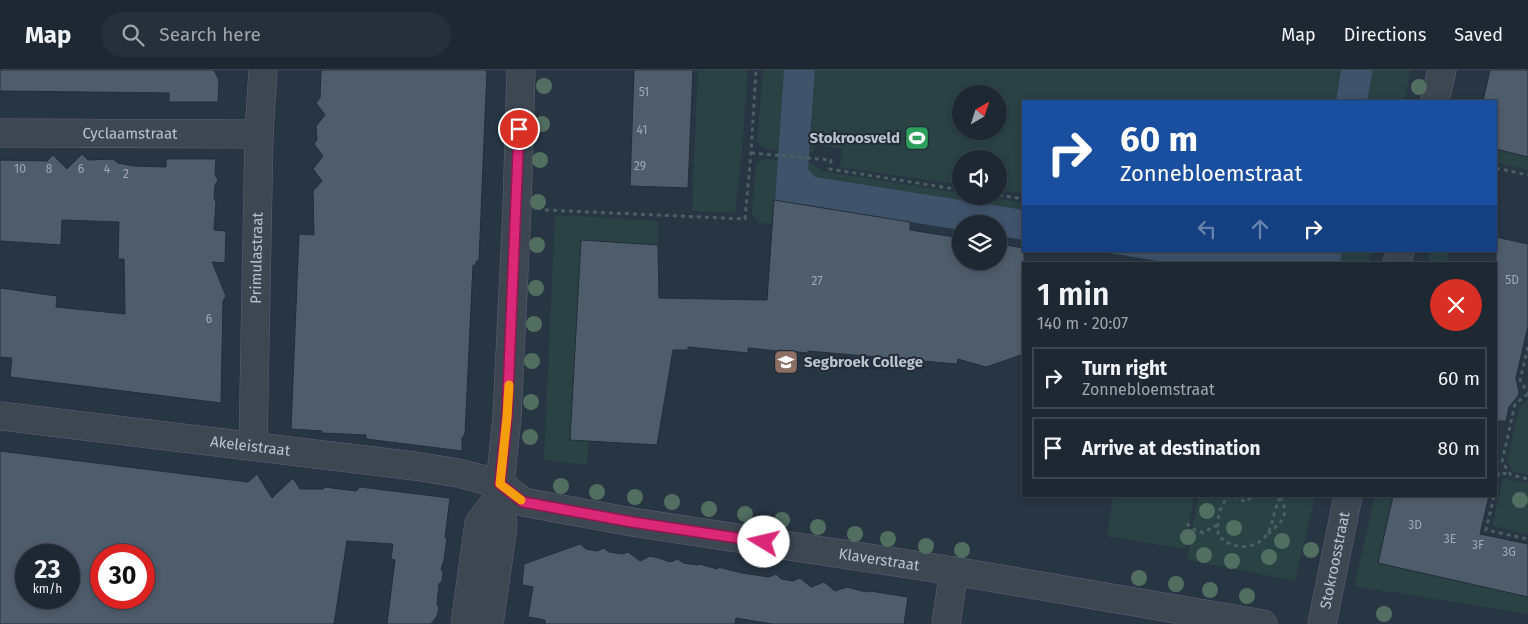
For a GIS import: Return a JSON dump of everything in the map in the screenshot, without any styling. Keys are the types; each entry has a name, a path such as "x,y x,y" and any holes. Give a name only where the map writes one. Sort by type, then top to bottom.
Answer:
{"street":[{"name":"Primulastraat","path":"254,446 259,134 263,70"},
{"path":"489,624 503,527 499,491 507,417 517,208 521,70"},
{"path":"1435,100 1442,70"},
{"name":"Cyclaamstraat","path":"0,133 259,134"},
{"name":"Akeleistraat","path":"0,416 415,466 458,473 499,491"},
{"path":"465,624 479,523 499,491"},
{"name":"Klaverstraat","path":"499,491 523,502 632,522 954,571 1159,615 1263,624"},
{"name":"Stokroosstraat","path":"1322,624 1348,497"},
{"path":"946,624 954,571"}],"path":[{"path":"517,208 744,219 751,153 756,70"},
{"path":"751,153 831,160 830,169 952,189"},
{"path":"1497,168 1528,175"},
{"path":"1007,197 1022,199"},
{"path":"1511,475 1502,462 1515,404 1528,394 1520,380 1528,347"},
{"path":"1497,480 1499,472 1528,479"},
{"path":"1227,497 1217,524 1218,535 1222,540 1235,546 1244,547 1259,542 1283,519 1285,508 1280,497"},
{"path":"1236,497 1246,502 1251,497"},
{"path":"1266,536 1274,519 1279,497"},
{"path":"1494,497 1486,530 1528,540"},
{"path":"1187,523 1190,527 1204,532 1214,526 1218,527"}],"green space":[{"path":"698,70 748,70 735,213 692,211"},
{"path":"763,70 784,70 779,149 767,149 757,143"},
{"name":"Stokroosveld","path":"815,70 1341,70 1336,100 1022,100 1022,193 1007,191 1007,150 952,150 952,184 840,167 842,149 820,145 814,146 813,153 810,152"},
{"path":"1373,70 1411,70 1404,100 1367,100"},
{"path":"1497,149 1528,157 1528,170 1497,163"},
{"path":"766,159 778,160 772,224 759,223 752,214 756,163"},
{"path":"808,163 812,163 821,171 952,192 952,199 815,178 808,170"},
{"path":"1007,200 1022,203 1022,210 991,205 1007,205"},
{"path":"555,215 658,221 658,246 583,242 574,440 589,441 587,465 544,460"},
{"path":"1342,252 1371,253 1369,262 1340,262"},
{"path":"1431,252 1449,252 1446,262 1428,262"},
{"path":"1528,399 1528,475 1513,471 1507,461 1519,407"},
{"path":"1503,478 1528,484 1528,534 1492,526"},
{"path":"1113,497 1194,497 1185,549 1107,536"},
{"path":"1198,497 1315,497 1295,581 1187,560"},
{"path":"1375,497 1393,497 1378,563 1528,597 1528,614 1354,586"}],"water":[{"path":"784,70 815,70 808,169 815,177 952,199 952,205 992,205 1022,210 1022,240 1007,237 1007,215 952,215 952,229 775,201"},
{"path":"1341,70 1373,70 1367,100 1336,100"},
{"path":"1103,252 1342,252 1340,262 1164,262"}],"building":[{"path":"0,70 214,70 219,80 218,102 169,102 169,93 0,91"},
{"path":"321,70 487,70 479,261 476,261 476,265 473,265 465,434 462,438 462,451 366,439 366,435 322,433 322,431 291,429 299,234 314,235 313,191 322,181 313,169 323,156 314,144 317,140 316,126 325,115 316,103 320,98"},
{"path":"634,70 693,70 688,188 630,186"},
{"path":"1490,70 1528,70 1528,157 1497,149 1497,100 1483,100"},
{"path":"82,154 88,160 113,159 118,163 134,166 166,167 166,159 216,159 215,174 218,180 215,185 214,230 226,231 225,263 212,262 226,296 223,301 221,403 10,377 12,358 0,357 0,288 57,296 56,307 125,314 124,259 118,259 119,222 62,220 61,245 0,241 0,160 47,161 53,155 67,169"},
{"path":"774,200 910,222 910,230 952,237 952,270 1007,270 1007,245 1022,248 1022,252 1024,252 1024,262 1022,262 1022,355 986,367 958,359 957,364 808,351 808,353 748,348 748,353 688,347 688,350 673,350 657,445 570,440 581,240 658,245 659,298 767,300"},
{"path":"1497,237 1528,244 1528,326 1516,378 1519,392 1509,407 1506,421 1497,422 1497,262"},
{"path":"0,451 248,482 257,474 272,498 293,478 300,489 323,489 324,487 356,491 360,487 450,498 445,538 447,538 441,569 443,573 442,581 439,584 437,604 439,608 437,616 431,624 387,624 395,560 391,559 393,544 347,541 334,624 0,624"},
{"path":"1393,497 1489,497 1480,534 1528,544 1528,597 1378,563"},
{"path":"580,544 586,549 597,551 604,548 609,552 622,554 628,552 640,561 650,556 670,562 678,559 683,563 699,564 718,569 718,567 742,573 769,577 776,574 781,579 793,581 800,578 811,587 824,582 835,591 847,587 866,592 908,597 904,624 772,624 736,618 735,624 545,624 545,620 528,617 533,587 522,585 524,564"}],"slow traffic":[{"path":"509,385 500,484 521,500"}],"place":[{"name":"Stokroosveld","path":"917,138"},
{"name":"Segbroek College","path":"786,362"}],"route":[{"path":"519,129 507,417 500,484 523,502 632,522 764,542"}]}
